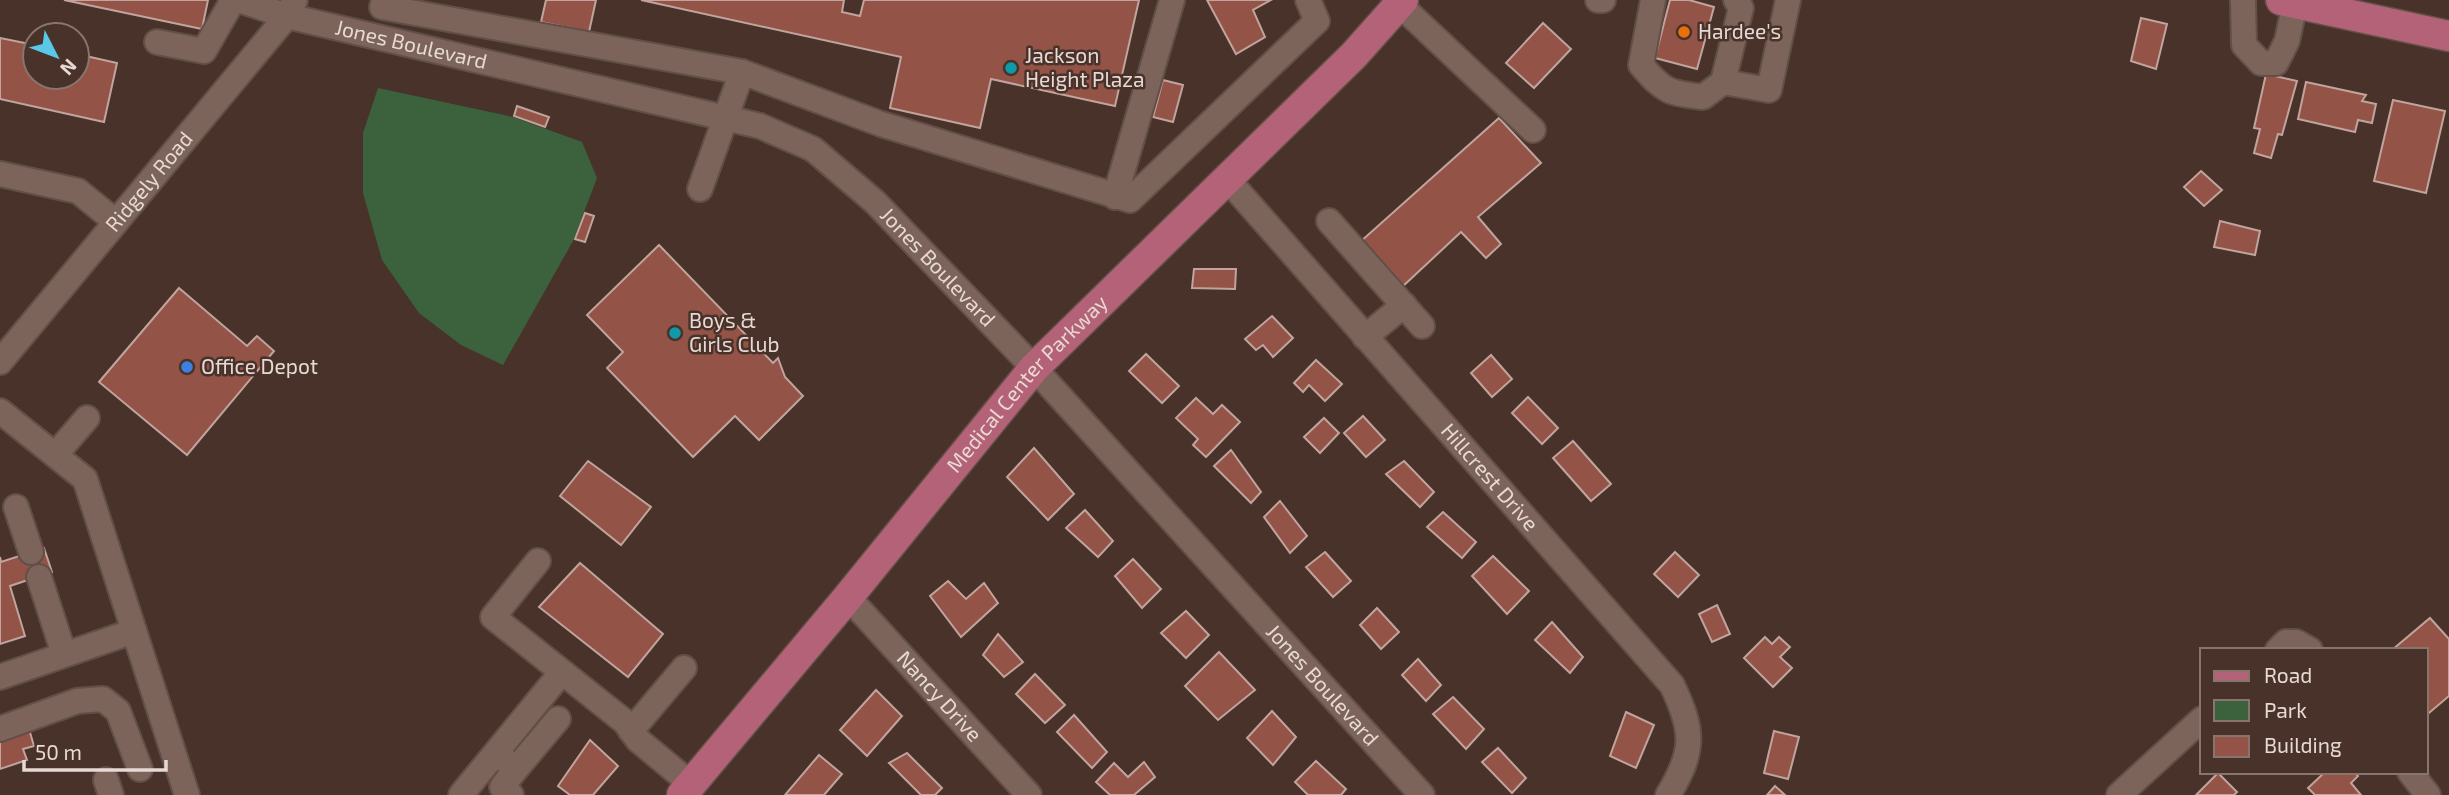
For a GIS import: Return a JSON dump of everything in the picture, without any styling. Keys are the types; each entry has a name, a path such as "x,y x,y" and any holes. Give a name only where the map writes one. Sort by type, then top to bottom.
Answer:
{"main road":[{"name":"Medical Center Parkway","path":"687,790 1034,368 1354,55 1401,2"},
{"path":"2298,2 2449,36"}],"street":[{"path":"157,42 204,51 233,0"},
{"name":"Jones Boulevard","path":"239,0 291,8 760,126 813,149 875,202 1034,368 1422,795"},
{"path":"384,0 382,6 742,72 881,124 1130,200 1317,21 1308,0"},
{"path":"1115,197 1172,0"},
{"path":"1653,0 1641,65 1658,85 1674,94 1703,97 1723,82 1741,8 1736,0"},
{"path":"1723,82 1769,90 1788,0"},
{"path":"2243,0 2244,46 2261,63 2276,63 2287,41 2298,2"},
{"path":"1401,2 1533,130"},
{"name":"Ridgely Road","path":"0,362 291,8"},
{"path":"700,190 742,72"},
{"path":"0,174 78,191 116,222"},
{"name":"Hillcrest Drive","path":"1228,180 1672,685 1686,714 1688,744 1684,769 1668,795"},
{"path":"1329,221 1422,326"},
{"path":"1365,337 1404,305"},
{"path":"0,411 85,479 187,795"},
{"path":"55,455 87,418"},
{"path":"16,507 31,552"},
{"path":"538,561 493,617 625,722 638,740 687,790"},
{"path":"39,577 64,654"},
{"name":"Nancy Drive","path":"848,597 1029,795"},
{"path":"0,677 134,631"},
{"path":"2282,646 2297,642 2307,648"},
{"path":"631,731 684,668"},
{"path":"461,795 562,672"},
{"path":"0,729 77,701 103,699 118,711 140,769"},
{"path":"511,795 502,787 558,719"},
{"path":"2119,795 2200,721"},
{"path":"496,753 516,769"},
{"path":"2412,774 2428,795"}],"green space":[{"path":"378,88 513,117 582,142 597,178 573,241 503,365 461,345 419,313 382,260 363,193 363,133"}],"building":[{"path":"64,0 208,0 202,29"},
{"path":"546,0 596,0 589,32 541,22"},
{"name":"Jackson Height Plaza","path":"641,0 844,0 842,12 860,16 864,0 1139,0 1115,106 991,79 980,128 890,108 901,57"},
{"path":"1207,0 1271,0 1253,10 1265,37 1236,54"},
{"name":"Hardee's","path":"1670,0 1689,0 1714,7 1697,69 1655,58"},
{"path":"2141,18 2167,24 2156,69 2131,61"},
{"path":"1543,23 1571,49 1534,88 1506,63"},
{"path":"0,38 21,42 21,91 91,91 91,57 117,63 104,122 0,99"},
{"path":"2266,74 2297,81 2282,135 2278,134 2271,158 2254,153 2260,129 2254,128"},
{"path":"1163,80 1183,85 1173,122 1153,117"},
{"path":"2306,82 2366,95 2362,101 2376,104 2372,123 2358,120 2355,132 2298,119"},
{"path":"2393,100 2445,111 2426,193 2374,181"},
{"path":"517,106 549,117 545,127 514,116"},
{"path":"1499,118 1541,163 1478,217 1501,244 1486,258 1461,232 1401,288 1360,242"},
{"path":"2201,171 2222,190 2204,206 2184,187"},
{"path":"585,213 594,216 585,242 575,239"},
{"path":"2220,221 2260,231 2255,255 2214,247"},
{"name":"Boys & Girls Club","path":"659,245 773,363 778,358 785,377 803,396 759,440 735,416 693,457 607,368 623,352 587,315"},
{"path":"1194,269 1236,269 1235,289 1192,288"},
{"name":"Office Depot","path":"179,288 247,346 257,336 274,351 187,455 99,382"},
{"path":"1272,316 1293,338 1273,357 1263,345 1256,350 1245,339"},
{"path":"1146,354 1179,386 1162,403 1129,371"},
{"path":"1491,355 1512,379 1492,397 1471,373"},
{"path":"1316,360 1342,384 1325,401 1309,385 1303,392 1294,383"},
{"path":"1528,397 1558,428 1542,444 1512,413"},
{"path":"1196,398 1213,414 1222,405 1240,422 1206,457 1193,445 1198,439 1176,418"},
{"path":"1363,416 1385,440 1366,457 1344,433"},
{"path":"1324,418 1339,433 1320,453 1304,437"},
{"path":"1573,441 1611,484 1591,501 1553,458"},
{"path":"1034,448 1074,494 1048,520 1007,477"},
{"path":"1231,450 1261,492 1251,503 1214,466"},
{"path":"588,461 651,507 621,545 560,496"},
{"path":"1404,461 1434,492 1420,507 1386,474"},
{"path":"1280,501 1307,536 1290,553 1264,517"},
{"path":"1085,510 1113,541 1098,557 1066,528"},
{"path":"1443,512 1476,542 1462,558 1427,527"},
{"path":"44,548 52,572 10,586 25,636 0,644 0,557 1,562"},
{"path":"1325,552 1351,581 1333,597 1306,567"},
{"path":"1675,552 1699,575 1678,597 1654,574"},
{"path":"1493,556 1529,591 1507,614 1472,576"},
{"path":"1133,559 1161,589 1142,608 1115,576"},
{"path":"580,563 663,634 628,677 539,607"},
{"path":"948,581 966,599 984,583 998,603 961,637 930,596"},
{"path":"1717,605 1730,634 1712,642 1699,614"},
{"path":"1377,608 1399,632 1381,649 1360,625"},
{"path":"1186,611 1209,635 1186,658 1161,633"},
{"path":"2430,618 2449,639 2449,696 2429,713 2428,648 2394,648"},
{"path":"1552,622 1583,657 1570,673 1535,640"},
{"path":"998,634 1023,662 1004,677 983,655"},
{"path":"1765,637 1772,644 1779,637 1790,647 1780,657 1792,668 1773,687 1744,658"},
{"path":"1219,652 1255,690 1218,720 1185,686"},
{"path":"1418,659 1441,685 1426,701 1402,675"},
{"path":"1035,674 1065,705 1045,723 1016,694"},
{"path":"876,690 902,716 867,756 840,730"},
{"path":"1453,697 1484,729 1466,749 1433,714"},
{"path":"1272,711 1296,737 1273,765 1247,738"},
{"path":"1626,712 1654,725 1636,768 1610,756"},
{"path":"1074,715 1107,752 1092,768 1057,732"},
{"path":"29,729 34,746 23,749 27,760 0,769 0,739"},
{"path":"1774,731 1799,737 1788,779 1764,773"},
{"path":"590,740 618,766 593,795 570,795 558,786"},
{"path":"1498,748 1526,778 1512,793 1482,762"},
{"path":"907,753 942,788 935,795 921,795 889,763"},
{"path":"819,755 842,774 824,795 785,795"},
{"path":"1316,761 1346,789 1341,795 1308,795 1295,782"},
{"path":"1144,762 1155,777 1134,795 1110,795 1096,782 1114,763 1128,777"},
{"path":"2217,774 2237,792 2234,795 2196,795"},
{"path":"2323,774 2356,774 2358,776 2351,783 2361,795 2315,795 2308,788"},
{"path":"1775,786 1785,795 1767,795"}],"place":[{"name":"Hardee's","path":"1684,32"},
{"name":"Jackson Height Plaza","path":"1011,68"},
{"name":"Boys & Girls Club","path":"675,333"},
{"name":"Office Depot","path":"187,367"}]}
